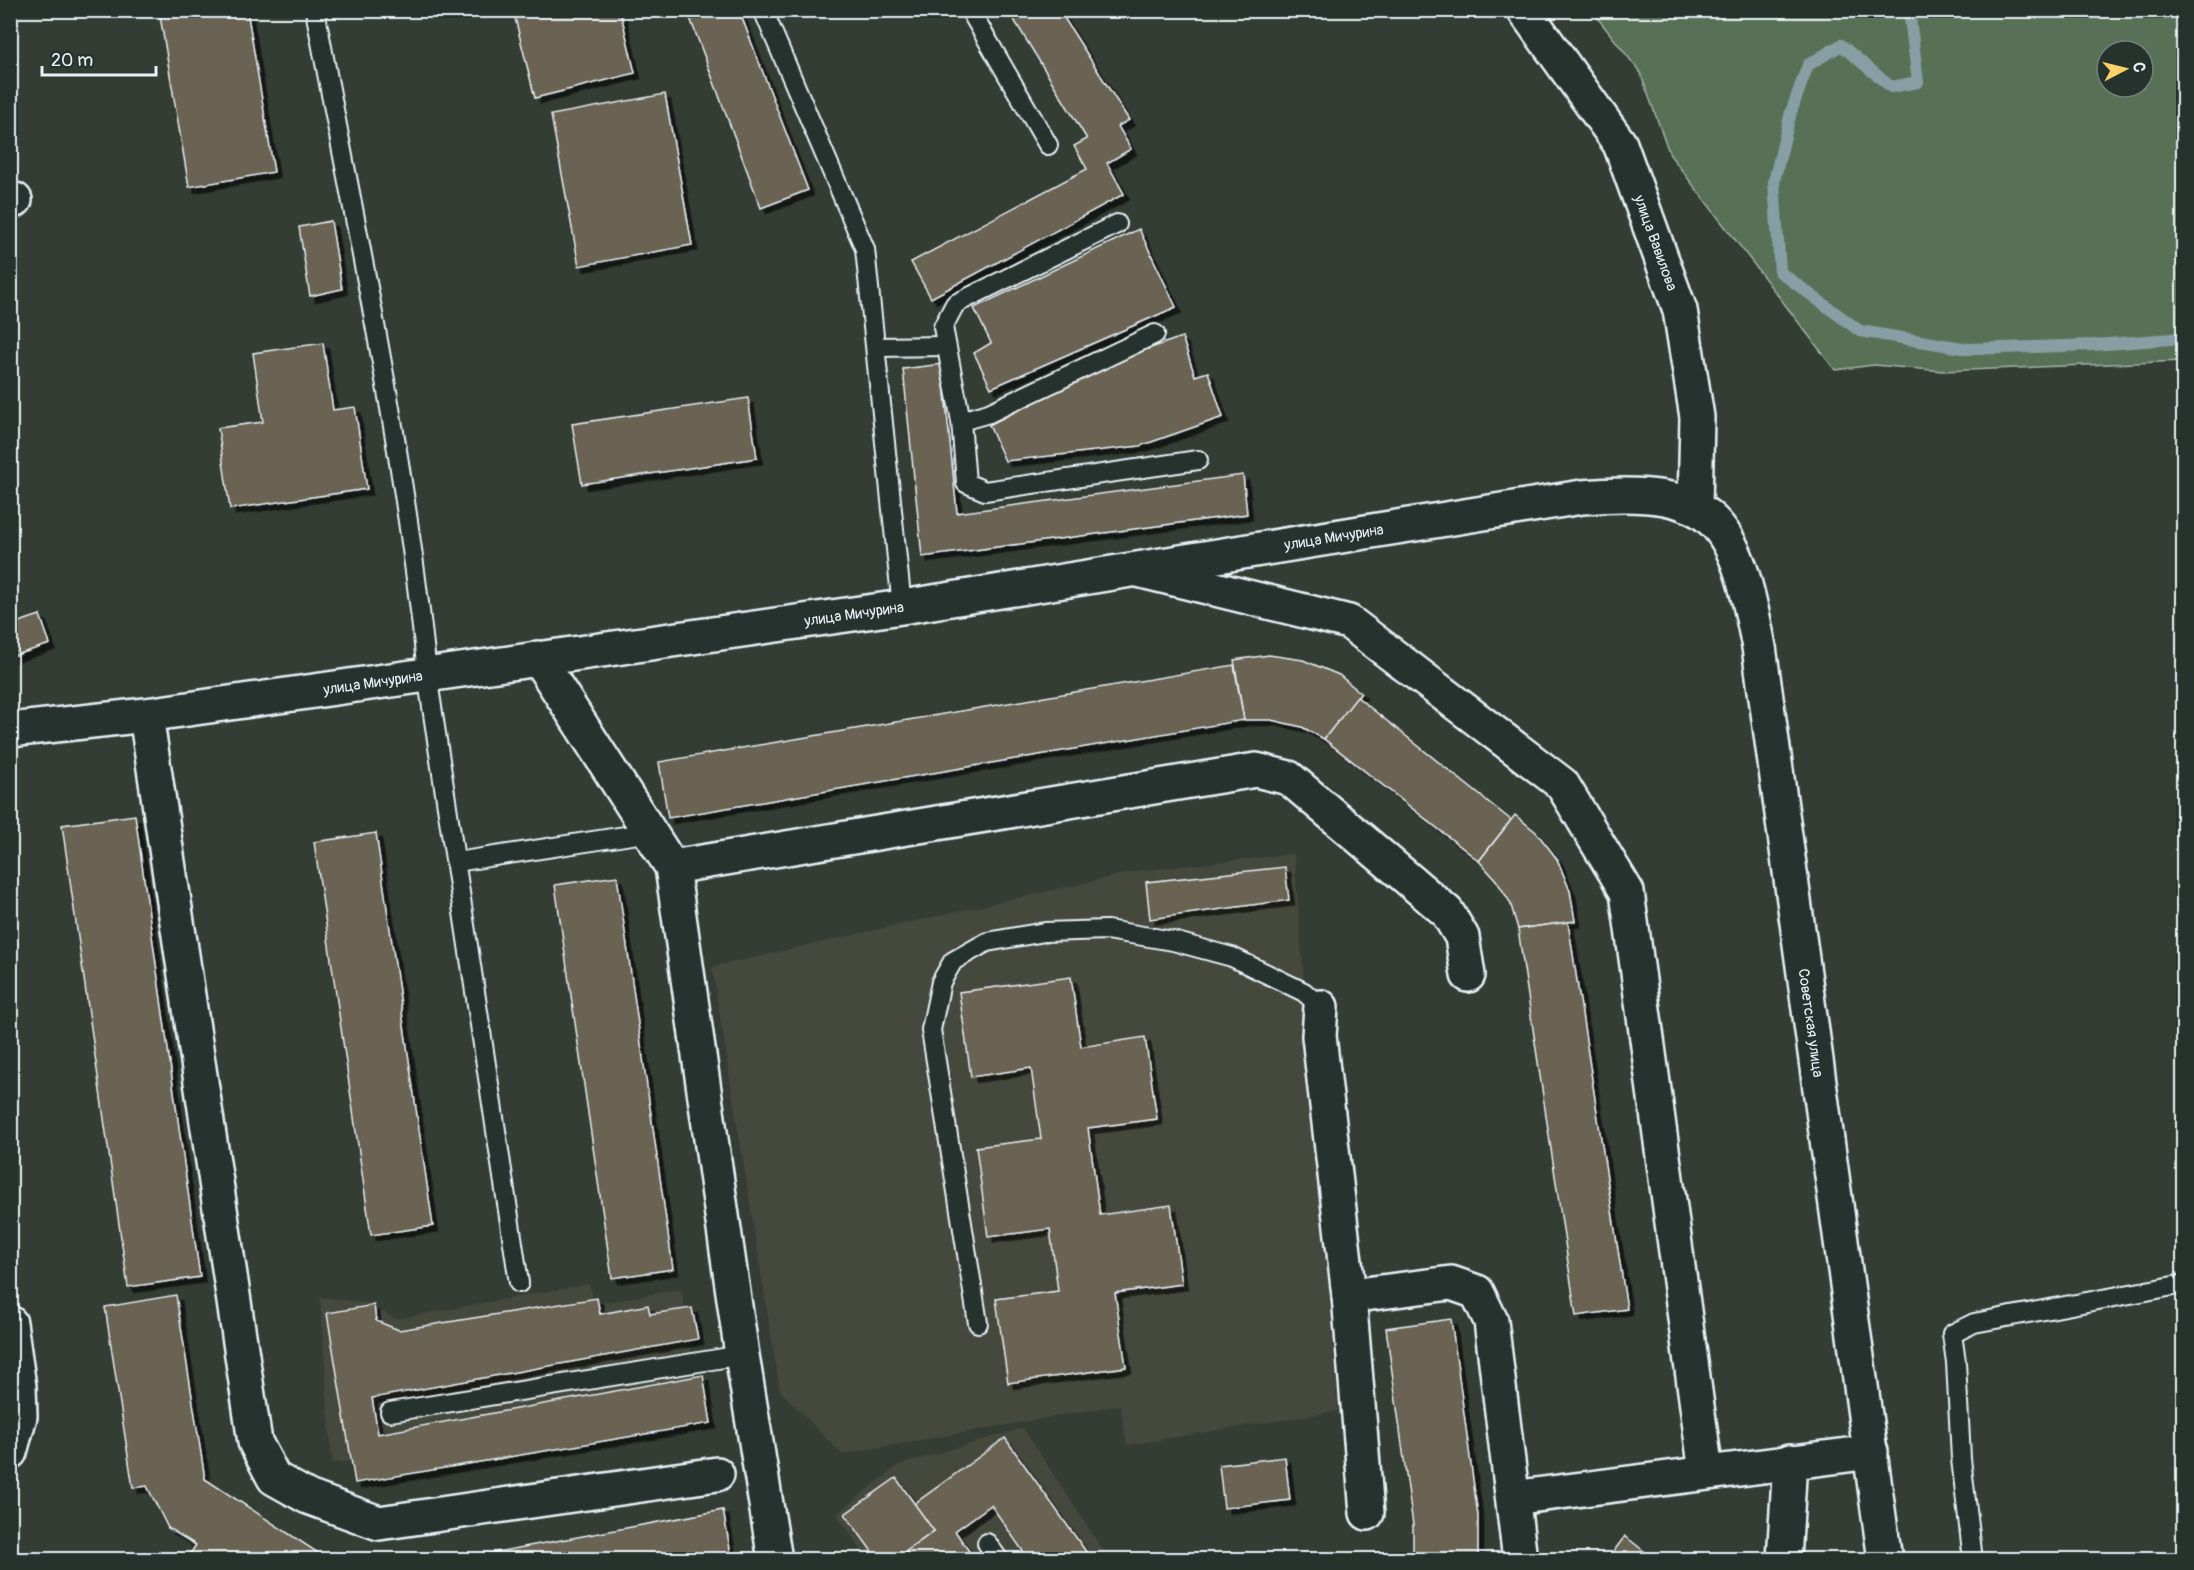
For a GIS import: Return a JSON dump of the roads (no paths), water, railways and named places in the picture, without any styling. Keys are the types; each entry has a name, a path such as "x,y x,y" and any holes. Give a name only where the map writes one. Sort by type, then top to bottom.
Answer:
{"street":[{"name":"улица Вавилова","path":"1524,10 1620,144 1680,310 1697,417 1695,507"},
{"name":"улица Мичурина","path":"10,730 146,715 902,607 1582,497 1631,493 1670,498 1695,507"},
{"name":"Советская улица","path":"1695,507 1715,522 1734,550 1749,593 1759,647 1885,1560"},
{"path":"1138,570 1349,622 1562,784 1628,892 1706,1472"},
{"path":"538,658 672,867 742,1355 776,1560"},
{"path":"146,715 255,1442 274,1478 308,1497 380,1523 717,1474"},
{"path":"672,867 1256,770 1289,778 1447,912 1462,937 1468,975"},
{"path":"1322,1007 1319,1036 1349,1296 1368,1513"},
{"path":"1349,1296 1451,1283 1477,1292 1491,1321 1520,1560"},
{"path":"10,1323 20,1387 20,1416 10,1452"},
{"path":"1513,1498 1871,1452"},
{"path":"1784,1560 1790,1461"}],"lane":[{"path":"315,10 380,358 419,593 427,674 519,1283"},
{"path":"763,10 865,249 877,347 902,607"},
{"path":"970,10 1048,145"},
{"path":"1117,224 955,304 944,327 961,421 966,483 985,491 1198,460"},
{"path":"961,421 989,412 1155,334"},
{"path":"877,347 946,346"},
{"path":"456,862 651,832"},
{"path":"978,1323 931,1030 941,982 953,961 987,942 1045,932 1107,930 1173,941 1232,957 1304,992 1322,1007"},
{"path":"1973,1560 1961,1460 1956,1362 1952,1334 1974,1323 2184,1284"},
{"path":"390,1412 742,1355"},
{"path":"987,1543 999,1560"}],"waterway":[{"path":"1909,10 1918,82 1891,87 1841,45 1808,65 1791,112 1774,181 1780,272 1860,331 1968,349 2094,345 2184,338"}]}
